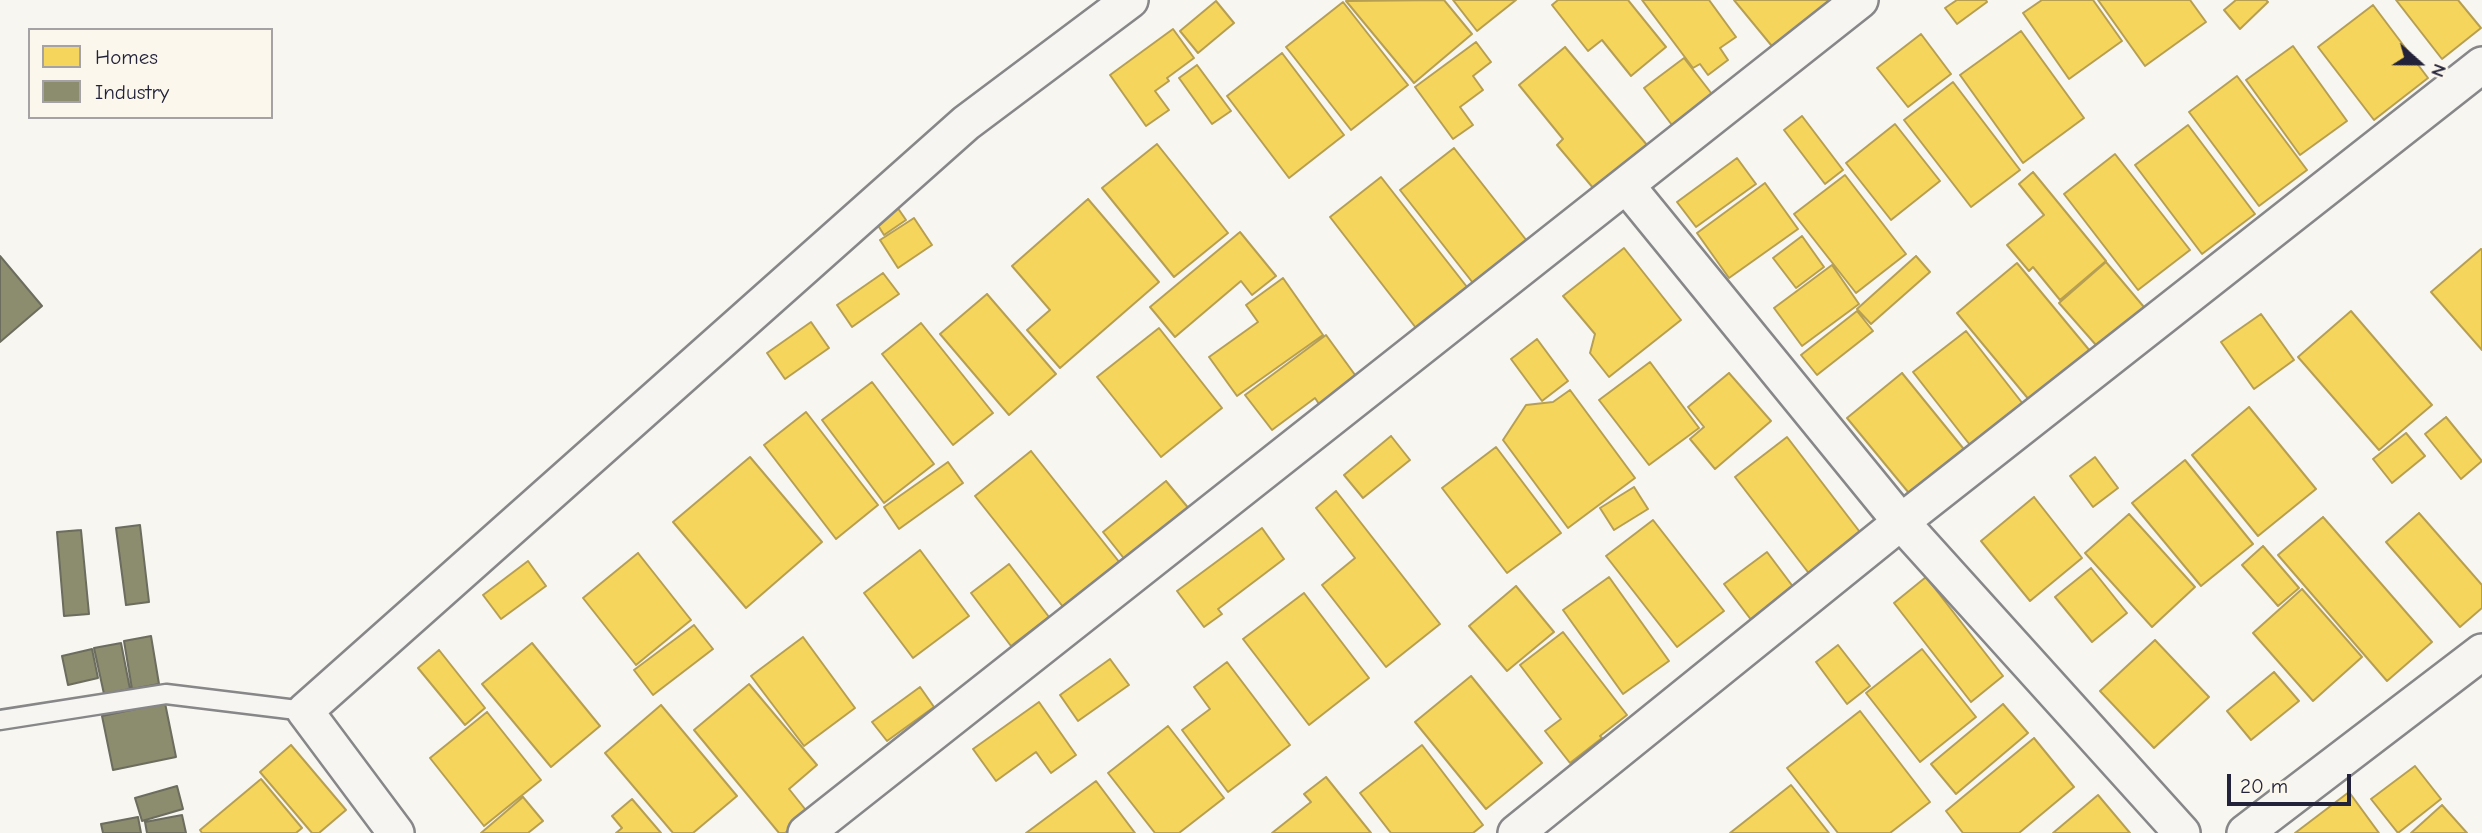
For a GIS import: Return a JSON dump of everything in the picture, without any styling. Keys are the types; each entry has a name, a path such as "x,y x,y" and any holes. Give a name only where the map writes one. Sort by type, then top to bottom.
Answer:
{"street":[{"path":"396,833 305,711 966,123 1130,0"},
{"path":"806,833 1860,0"},
{"path":"1516,833 1901,522 2482,65"},
{"path":"1626,185 1901,522 2182,833"},
{"path":"2245,833 2482,652"}],"lane":[{"path":"0,720 166,694 305,711"}],"building: Homes":[{"path":"1444,0 1472,34 1414,83 1346,1"},
{"path":"1453,0 1516,0 1477,31"},
{"path":"1558,0 1628,0 1666,47 1631,76 1602,40 1588,51 1552,5"},
{"path":"1642,0 1709,0 1736,37 1720,48 1728,60 1708,75 1700,64 1693,68"},
{"path":"1734,0 1827,0 1831,5 1776,51"},
{"path":"1957,0 1987,2 1957,24 1945,8"},
{"path":"2042,0 2093,0 2122,41 2069,79 2023,13"},
{"path":"2098,0 2190,0 2206,22 2145,66"},
{"path":"2236,0 2268,2 2240,29 2224,10"},
{"path":"2396,0 2458,0 2481,28 2442,59"},
{"path":"1216,1 1234,23 1198,53 1180,31"},
{"path":"1343,2 1408,85 1351,130 1286,47"},
{"path":"2373,5 2428,78 2374,120 2318,47"},
{"path":"1173,29 1194,58 1167,78 1169,81 1155,91 1169,110 1146,126 1110,75"},
{"path":"2021,31 2084,118 2023,163 1960,75"},
{"path":"1921,34 1951,74 1908,107 1877,68"},
{"path":"1476,42 1491,62 1473,76 1483,90 1460,107 1473,125 1453,139 1415,87"},
{"path":"2293,46 2347,121 2300,155 2246,80"},
{"path":"1565,47 1647,145 1594,189 1557,145 1563,139 1519,85"},
{"path":"1282,53 1344,135 1289,178 1227,96"},
{"path":"1684,58 1715,98 1675,129 1644,88"},
{"path":"1197,65 1231,111 1212,124 1179,78"},
{"path":"2237,76 2307,170 2259,206 2189,112"},
{"path":"1953,82 2020,170 1971,207 1904,120"},
{"path":"1802,116 1843,170 1825,184 1784,130"},
{"path":"1895,124 1940,181 1891,220 1846,163"},
{"path":"2188,125 2255,214 2202,254 2135,165"},
{"path":"1157,144 1228,233 1174,277 1102,188"},
{"path":"1454,148 1527,241 1473,283 1400,190"},
{"path":"2115,154 2190,250 2138,290 2064,194"},
{"path":"1737,158 1756,184 1696,227 1677,202"},
{"path":"2033,172 2106,261 2060,300 2033,267 2029,271 2007,245 2044,215 2019,184"},
{"path":"1845,175 1906,254 1856,293 1794,214"},
{"path":"1381,177 1467,287 1416,328 1330,217"},
{"path":"1765,183 1798,229 1729,278 1697,233"},
{"path":"1088,199 1159,282 1060,368 1027,330 1050,310 1012,266"},
{"path":"895,204 906,220 884,235 874,219"},
{"path":"914,218 932,245 898,268 880,240"},
{"path":"1240,232 1276,276 1252,295 1241,281 1175,337 1150,307"},
{"path":"1802,236 1824,267 1796,288 1773,258"},
{"path":"1624,248 1681,320 1609,377 1590,353 1595,334 1563,296"},
{"path":"2482,250 2482,350 2431,292"},
{"path":"1916,256 1930,272 1871,324 1857,309"},
{"path":"2106,262 2149,313 2103,353 2059,303"},
{"path":"2017,263 2095,357 2035,407 1957,313"},
{"path":"1832,265 1859,304 1802,346 1774,308"},
{"path":"883,273 899,294 852,327 837,305"},
{"path":"1283,278 1323,335 1237,396 1209,357 1258,322 1246,305"},
{"path":"987,294 1056,374 1009,415 940,334"},
{"path":"1857,311 1873,331 1817,375 1801,355"},
{"path":"2351,311 2432,405 2379,450 2298,357"},
{"path":"2261,314 2294,360 2254,389 2221,342"},
{"path":"811,322 829,348 785,379 767,353"},
{"path":"921,323 993,413 953,445 882,354"},
{"path":"1159,328 1222,408 1161,457 1097,377"},
{"path":"1966,331 2023,404 1970,445 1913,372"},
{"path":"1326,335 1358,379 1321,407 1315,398 1272,430 1245,395"},
{"path":"1537,339 1568,381 1542,401 1511,359"},
{"path":"1650,362 1699,428 1649,465 1599,400"},
{"path":"1729,373 1771,421 1715,469 1690,439 1704,427 1688,407"},
{"path":"1902,373 1967,453 1913,498 1847,418"},
{"path":"872,382 934,464 884,503 822,420"},
{"path":"1570,390 1635,478 1568,528 1503,440 1526,405 1553,402"},
{"path":"2249,407 2316,489 2258,536 2192,455"},
{"path":"806,412 878,505 836,539 764,445"},
{"path":"2446,417 2482,461 2461,479 2425,434"},
{"path":"2406,433 2425,456 2392,483 2373,459"},
{"path":"1391,436 1410,460 1363,498 1344,475"},
{"path":"1787,437 1866,540 1814,580 1735,477"},
{"path":"1496,447 1561,533 1507,573 1442,488"},
{"path":"1031,451 1120,563 1064,608 975,496"},
{"path":"750,457 822,542 746,608 673,522"},
{"path":"2095,457 2118,488 2093,507 2070,476"},
{"path":"2185,460 2253,544 2201,586 2132,503"},
{"path":"948,462 963,483 899,529 884,507"},
{"path":"1166,481 1190,510 1126,561 1103,532"},
{"path":"1634,487 1648,509 1614,530 1600,508"},
{"path":"1336,491 1440,624 1386,667 1322,585 1355,558 1316,508"},
{"path":"2034,497 2082,558 2030,601 1981,541"},
{"path":"2419,513 2482,585 2482,608 2460,627 2386,542"},
{"path":"2129,514 2195,587 2152,627 2085,553"},
{"path":"2323,517 2432,642 2387,681 2278,555"},
{"path":"1653,520 1724,611 1677,647 1606,556"},
{"path":"1262,528 1284,559 1218,609 1222,614 1204,627 1177,591"},
{"path":"2263,546 2299,588 2278,606 2242,565"},
{"path":"920,550 969,616 913,658 864,593"},
{"path":"1767,552 1794,588 1752,621 1724,584"},
{"path":"638,553 691,620 636,665 583,598"},
{"path":"528,561 546,586 501,619 483,595"},
{"path":"1009,564 1049,617 1011,646 971,593"},
{"path":"2091,568 2127,613 2092,642 2055,597"},
{"path":"1609,577 1669,661 1623,694 1563,610"},
{"path":"1926,577 2003,676 1971,702 1894,603"},
{"path":"1516,586 1554,632 1507,671 1469,626"},
{"path":"2302,589 2362,657 2313,701 2253,633"},
{"path":"1304,593 1369,678 1309,725 1243,639"},
{"path":"694,625 713,649 653,695 634,670"},
{"path":"1563,632 1627,715 1570,763 1545,731 1561,719 1520,665"},
{"path":"803,637 855,708 804,746 751,676"},
{"path":"2155,640 2209,697 2154,748 2100,691"},
{"path":"532,643 600,726 551,767 482,684"},
{"path":"1838,645 1870,686 1847,704 1816,662"},
{"path":"1922,649 1976,717 1920,762 1866,693"},
{"path":"439,650 485,708 465,725 418,668"},
{"path":"1110,659 1129,685 1078,721 1060,695"},
{"path":"1227,662 1290,745 1228,792 1182,730 1210,709 1194,687"},
{"path":"2274,672 2299,701 2251,740 2227,711"},
{"path":"1471,676 1542,763 1486,809 1415,722"},
{"path":"749,684 817,765 789,789 809,814 785,833 779,833 694,730"},
{"path":"920,687 934,707 887,741 872,722"},
{"path":"1039,702 1076,755 1051,773 1036,752 996,781 973,749"},
{"path":"2003,704 2028,733 1956,794 1931,764"},
{"path":"661,705 737,796 693,833 673,833 605,753"},
{"path":"1860,711 1930,802 1890,833 1838,833 1787,768"},
{"path":"487,712 541,780 484,826 430,758"},
{"path":"1168,726 1224,798 1179,833 1155,833 1108,773"},
{"path":"2034,738 2074,787 2019,833 1963,833 1946,811"},
{"path":"291,745 346,810 319,833 312,833 260,772"},
{"path":"1422,745 1483,825 1473,833 1391,833 1360,793"},
{"path":"2415,766 2441,799 2398,833 2371,799"},
{"path":"1326,777 1371,833 1272,833 1311,802 1304,794"},
{"path":"261,779 302,828 296,833 202,833 200,830"},
{"path":"1096,781 1135,833 1026,833"},
{"path":"1791,785 1829,833 1730,833"},
{"path":"2349,792 2379,833 2295,833"},
{"path":"2098,795 2130,833 2053,833"},
{"path":"523,797 543,821 528,833 481,833"},
{"path":"632,799 661,833 616,833 622,828 612,816"},
{"path":"2442,805 2467,833 2411,833"}],"building: Industry":[{"path":"0,256 42,306 0,342"},
{"path":"140,525 149,602 126,605 116,528"},
{"path":"81,530 89,614 64,616 57,532"},
{"path":"151,636 159,684 132,689 124,641"},
{"path":"121,643 130,689 104,694 94,648"},
{"path":"92,649 98,678 68,685 62,656"},
{"path":"165,703 176,757 113,770 102,716"},
{"path":"177,786 183,809 142,821 135,798"},
{"path":"182,815 186,833 147,833 145,822"},
{"path":"138,817 141,833 103,833 101,824"}]}
